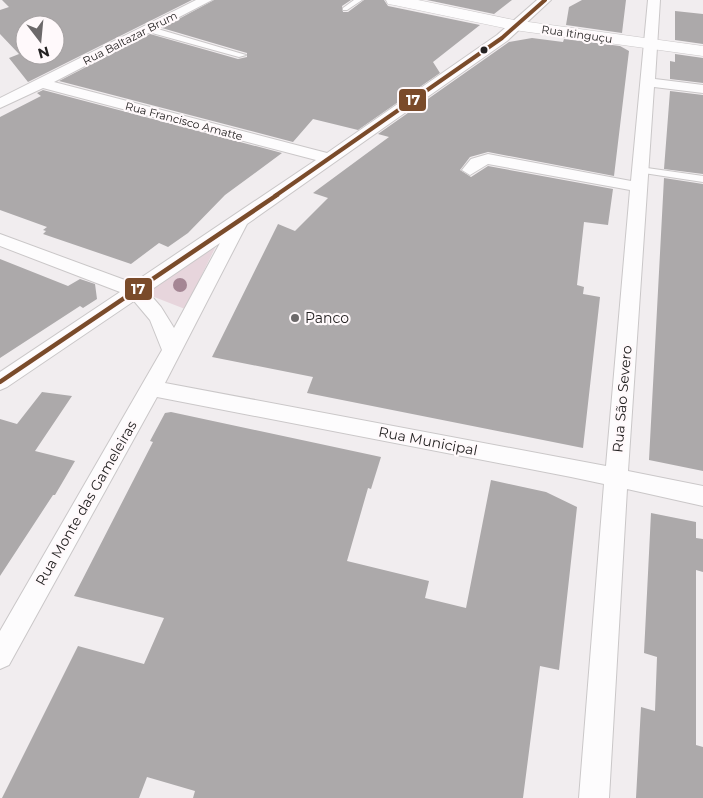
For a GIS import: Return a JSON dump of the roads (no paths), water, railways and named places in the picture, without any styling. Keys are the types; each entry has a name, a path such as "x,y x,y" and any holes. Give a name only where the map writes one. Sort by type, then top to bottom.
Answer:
{"main road":[{"name":"Rua Itinguçu","path":"394,0 514,25 703,50"}],"street":[{"name":"Rua Baltazar Brum","path":"0,104 206,0"},
{"path":"0,382 241,220 502,38 514,25 545,0"},
{"name":"Rua São Severo","path":"594,798 616,477 654,0"},
{"path":"646,82 703,90"},
{"name":"Rua Francisco Amatte","path":"40,83 328,158"},
{"path":"470,170 477,162 488,160 640,178"},
{"name":"Rua Monte das Gameleiras","path":"0,656 152,388 241,220"},
{"path":"0,240 135,291 153,307 164,326 172,351"},
{"name":"Rua Municipal","path":"152,388 616,477 703,496"}],"lane":[{"path":"345,9 359,0"},
{"path":"148,29 242,55"},
{"path":"640,178 703,179"}],"place":[{"name":"Panco","path":"295,318"}]}
